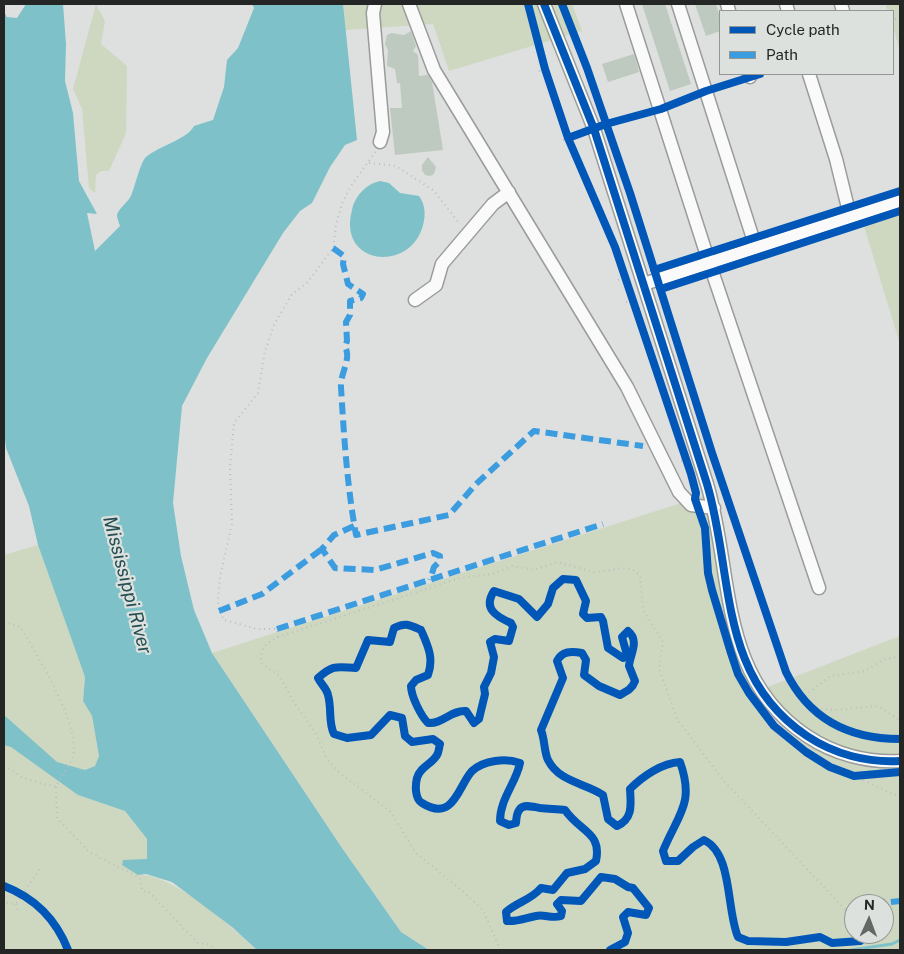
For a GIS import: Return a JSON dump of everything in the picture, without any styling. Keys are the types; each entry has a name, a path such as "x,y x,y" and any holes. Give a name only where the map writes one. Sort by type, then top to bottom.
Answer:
{"street":[{"path":"375,4 374,28 383,132 380,142"},
{"path":"409,4 434,70 627,387 679,492 691,505 714,508"},
{"path":"544,4 594,129 642,278 689,461 714,508 728,592 741,652 747,668 766,699 795,728 828,748 864,759 900,765"},
{"path":"626,4 709,262 819,588"},
{"path":"678,4 756,248"},
{"path":"809,75 836,159 850,216"},
{"path":"415,300 436,285 442,264 493,204 508,192"},
{"path":"642,278 709,262 756,248 900,201"}],"path":[{"path":"896,17 898,30"},
{"path":"542,60 542,70 548,78"},
{"path":"565,129 565,139 572,146"},
{"path":"565,139 577,135"},
{"path":"278,636 277,629 257,629 224,620 219,611 220,577 232,524 230,467 234,423 258,393 265,351 274,325 292,294 308,282 333,248 336,224 343,201 351,186 369,163 380,142"},
{"path":"369,163 396,166 433,190 461,225 471,231"},
{"path":"626,302 628,287 642,278"},
{"path":"628,287 648,297"},
{"path":"684,451 689,461"},
{"path":"500,950 497,947 483,910 416,853 390,811 341,774 328,759 316,734 293,701 280,676 261,663 260,652 266,643 278,636 460,578 492,574 512,566 534,570 557,562 594,572 626,568 636,571 640,576 643,610 663,642 659,668 677,719 724,781 844,908"},
{"path":"4,622 21,627 67,717 74,750 68,768 56,787 57,818 89,852 140,878 142,891 149,892 198,943 208,944 216,950"},
{"path":"826,720 810,708 799,696 830,676 864,671 883,660 900,656"},
{"path":"810,708 836,710 875,706 900,720"},
{"path":"4,765 23,778 56,787"},
{"path":"850,775 873,776"},
{"path":"850,775 900,798"},
{"path":"18,911 16,904 41,867"},
{"path":"13,890 22,893 29,899"},
{"path":"7,903 16,904"}],"green space":[{"path":"96,4 105,21 101,44 127,66 126,133 109,171 101,171 96,175 95,193 89,188 82,109 73,89"},
{"path":"343,4 572,4 582,31 449,71 433,24 345,30"},
{"path":"885,4 900,4 900,51 894,30 894,10 888,10"},
{"path":"900,212 900,344 863,223"},
{"path":"703,496 731,640 743,673 761,703 785,730 819,751 858,766 879,769 900,768 900,950 429,950 401,932 342,848 212,653"},
{"path":"38,545 85,677 83,701 92,716 99,756 95,766 85,770 78,795 125,811 147,839 147,860 138,875 152,876 184,891 217,915 257,950 4,950 4,555"},
{"path":"900,636 900,755 870,754 825,740 787,714 765,688"}],"water":[{"name":"Mississippi River","path":"26,4 63,4 66,44 65,81 73,113 79,181 97,214 87,213 95,251 120,226 118,213 131,196 146,157 180,139 191,131 194,126 213,120 224,87 227,60 238,48 254,8 252,4 343,4 357,140 345,145 330,167 312,203 300,211 283,233 207,358 182,406 173,503 181,556 194,610 212,653 342,848 401,932 429,950 257,950 232,927 172,882 146,874 138,875 122,865 123,860 147,859 147,839 125,811 78,795 11,747 4,745 4,715 57,762 85,770 95,766 99,756 92,716 83,701 85,677 38,545 29,506 6,448 4,430 4,12 7,17 17,18"},
{"path":"380,181 389,183 400,193 419,196 423,202 423,225 416,240 405,251 391,256 377,256 365,252 355,243 350,229 353,205 358,195 370,185"}],"building":[{"path":"642,4 665,4 691,84 670,91"},
{"path":"695,4 716,4 719,14 719,31 706,36"},
{"path":"411,31 416,46 413,51 418,55 419,76 428,75 432,82 443,150 395,155 390,108 402,108 400,83 397,83 395,69 387,66 388,50 385,44 387,35 391,33 404,35"},
{"path":"634,54 639,72 608,82 602,64"},
{"path":"428,157 436,167 434,174 430,176 425,175 422,170 422,165"}],"waterway":[{"path":"851,950 892,944 900,940"}],"marked path":[{"path":"333,248 344,256 343,264 348,284 363,294 361,298 350,301 350,315 346,322 347,341 345,347 347,361 341,382 348,479 356,535 449,515 476,484 534,431 643,446"},
{"path":"277,629 603,524"},
{"path":"354,526 334,535 322,549 335,568 375,570 433,553 440,556 440,561 434,567 430,580"},
{"path":"219,611 262,594 322,549"},
{"path":"894,902 900,901"}],"cycle path":[{"path":"528,4 545,69 568,138 615,247 691,474 696,493 695,499 705,528 708,573 738,674 749,693 774,726 806,752 830,767 854,776 900,772"},
{"path":"544,4 594,129 707,484 715,518 733,622 743,654 757,684 778,712 807,736 828,748 863,759 900,761"},
{"path":"562,4 587,68 630,193 712,453 786,672 806,702 832,723 864,735 900,739"},
{"path":"568,138 606,124 661,109 706,91 757,75"},
{"path":"654,270 900,191"},
{"path":"661,289 900,211"},
{"path":"610,950 625,942 628,933 623,917 628,912 646,915 649,908 633,888 615,879 601,877 581,901 561,900 557,904 562,911 561,916 539,916 507,921 506,912 541,888 553,890 567,873 585,869 596,861 597,851 593,838 565,810 526,806 518,812 516,823 509,825 500,821 505,798 520,763 514,761 495,761 477,767 472,771 454,800 448,806 441,809 433,808 420,801 416,792 416,785 419,774 435,758 440,744 433,739 412,742 405,736 402,718 390,715 371,735 347,738 334,734 327,693 318,678 332,668 356,668 368,640 390,642 394,628 401,625 411,626 421,630 430,658 428,675 416,680 411,686 422,716 428,723 433,723 461,711 466,711 474,723 479,719 485,694 484,687 491,673 494,657 490,642 495,639 509,641 513,627 511,623 492,611 490,602 494,591 519,599 537,617 548,604 553,588 563,579 576,580 586,601 583,614 587,618 601,617 608,648 623,658 627,655 622,637 628,631 632,635 634,643 629,666 635,681 631,688 620,695 599,686 584,675 586,660 582,653 567,652 561,655 557,661 563,678 541,730 547,757 553,767 565,778 603,795 608,819 617,826 626,820 630,811 630,789 653,771 666,765 680,762 686,788 685,799 679,818 663,851 666,861 678,861 704,840 713,847 720,857 724,869 738,937 748,941 786,942 820,937 832,943 844,942"},
{"path":"4,886 35,903 51,919 68,950"}]}
